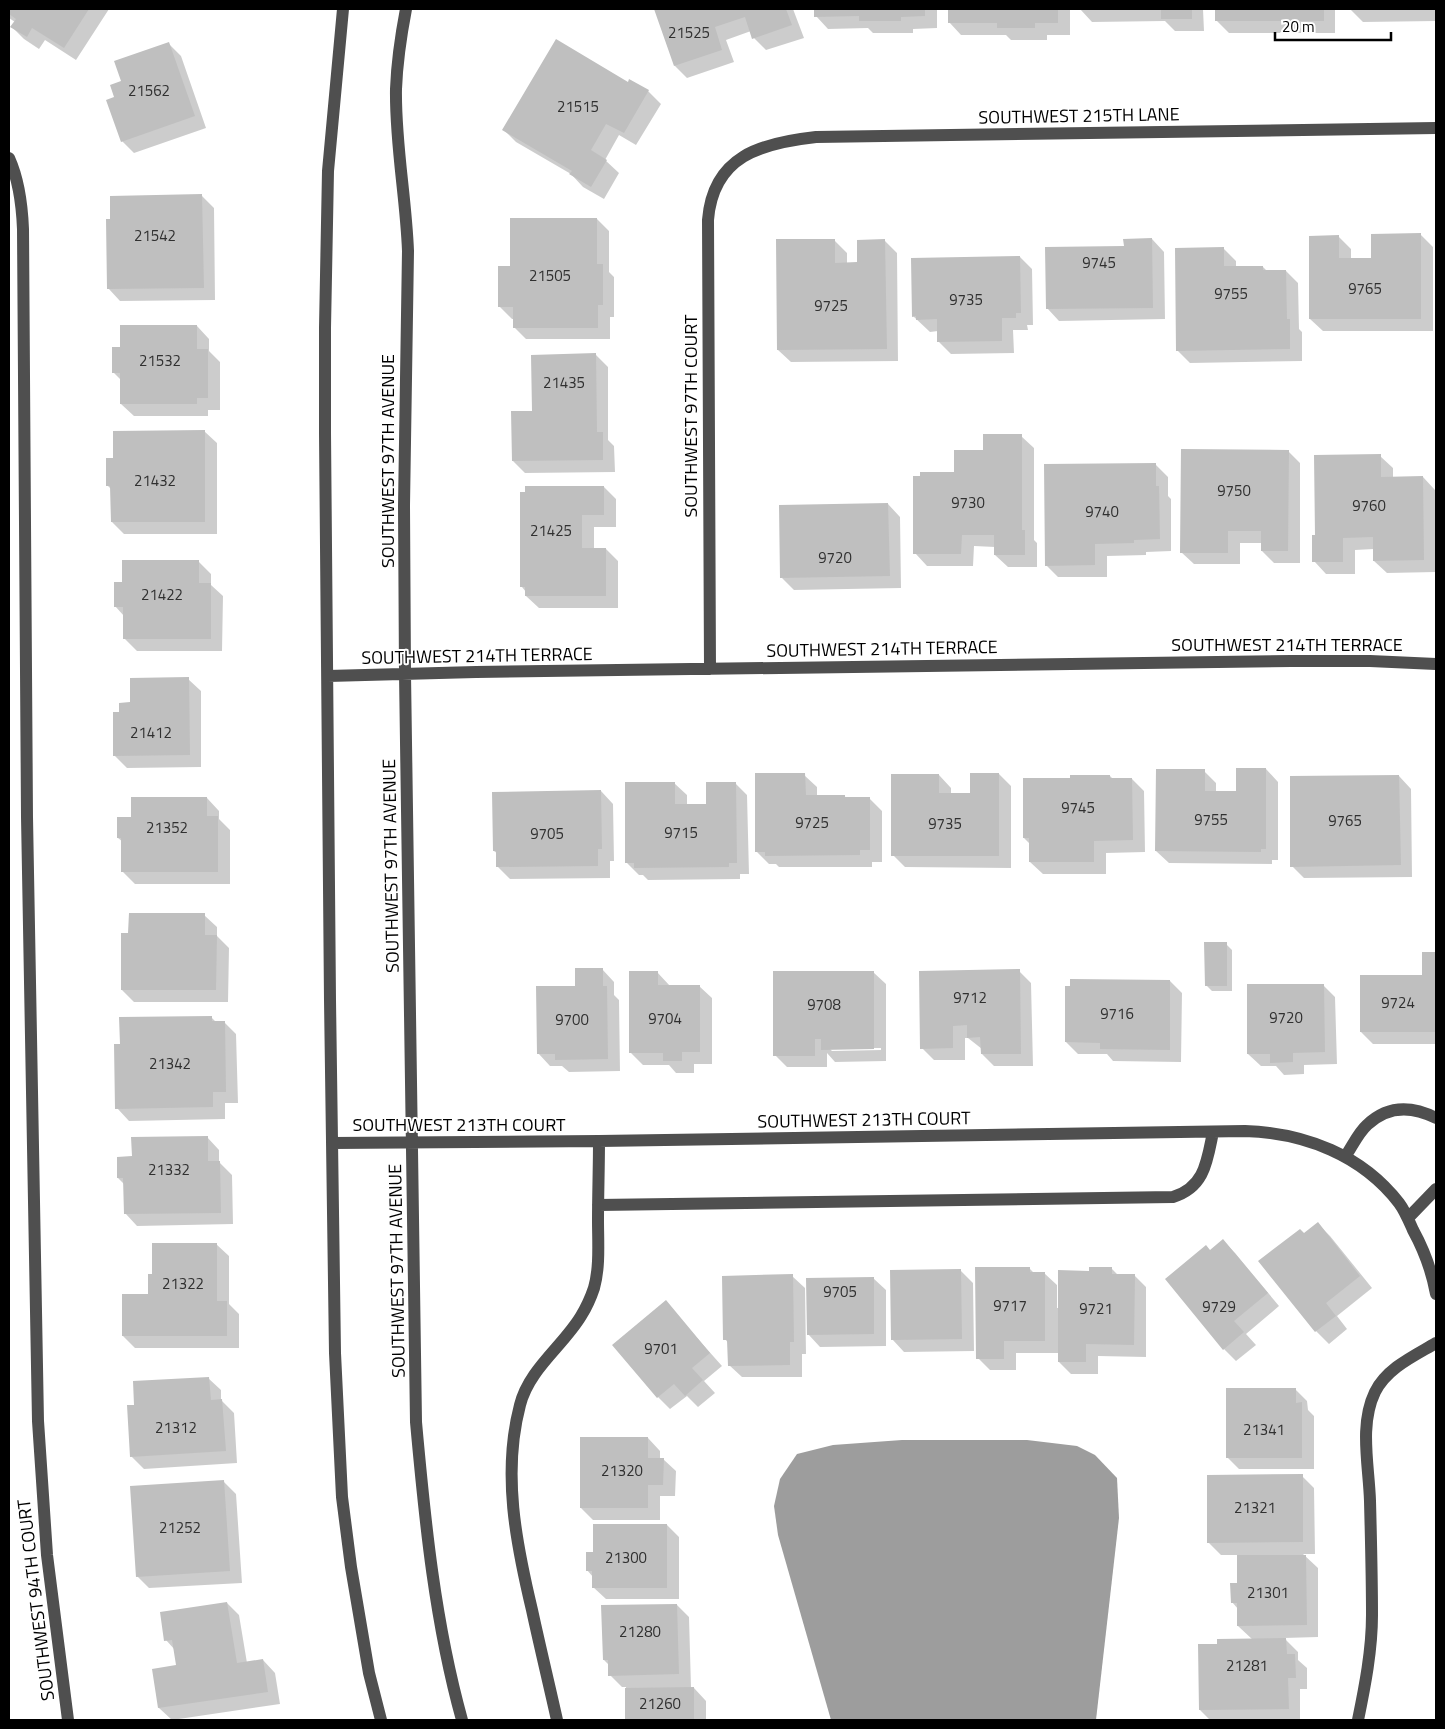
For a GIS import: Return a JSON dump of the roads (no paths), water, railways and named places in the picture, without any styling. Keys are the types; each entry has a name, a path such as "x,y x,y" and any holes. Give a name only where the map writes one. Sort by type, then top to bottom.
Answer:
{"street":[{"path":"343,9 329,162 326,240 325,433 336,1362 342,1497 350,1567 369,1673 381,1720"},
{"name":"SOUTHWEST 97TH AVENUE","path":"406,9 400,44 396,90 408,251 404,496 405,674 416,1422 430,1563 442,1632 462,1720"},
{"name":"SOUTHWEST 215TH LANE","path":"728,167 743,156 766,147 791,140 816,137 1436,128"},
{"name":"SOUTHWEST 94TH COURT","path":"9,158 22,201 23,228 27,807 38,1411 47,1555 68,1720"},
{"name":"SOUTHWEST 97TH COURT","path":"710,669 708,220 709,203 716,185 728,167"},
{"name":"SOUTHWEST 214TH TERRACE","path":"328,676 1291,661 1370,661 1436,664"},
{"path":"1345,1157 1367,1125 1389,1112 1404,1108 1416,1109 1436,1118"},
{"path":"598,1205 1173,1197 1185,1193 1198,1182 1205,1168 1213,1132"},
{"name":"SOUTHWEST 213TH COURT","path":"332,1143 1264,1132 1312,1141 1345,1157 1369,1173 1399,1204 1408,1218"},
{"path":"558,1720 518,1548 512,1503 511,1472 513,1442 520,1404 525,1389 583,1314 594,1289 598,1256 599,1141"},
{"path":"1436,1189 1408,1218 1430,1268 1436,1294"},
{"path":"1358,1720 1365,1687 1372,1626 1370,1499 1367,1448 1371,1406 1375,1393 1388,1375 1398,1366 1436,1343"}]}
